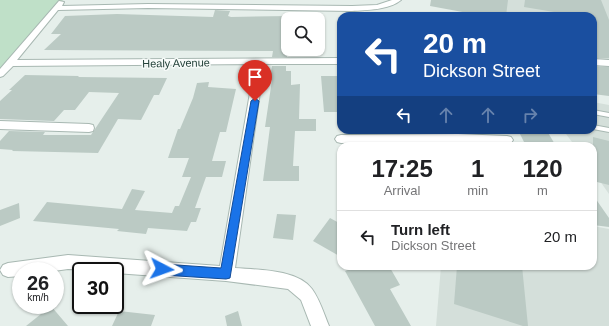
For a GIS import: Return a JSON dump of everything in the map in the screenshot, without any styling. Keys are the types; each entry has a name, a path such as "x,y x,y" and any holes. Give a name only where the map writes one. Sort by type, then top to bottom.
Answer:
{"street":[{"path":"0,74 11,63 16,55 63,0"},
{"path":"158,6 163,0"},
{"path":"56,8 109,6 215,8 358,7 383,5 398,0"},
{"path":"358,7 359,12"},
{"name":"Healy Avenue","path":"11,63 337,61"},
{"path":"226,274 255,101 260,62"},
{"path":"597,62 609,63"},
{"path":"0,125 89,128"},
{"path":"340,138 507,139"},
{"path":"8,270 68,262 226,274 290,282 298,285 310,298 320,326"}],"lane":[{"path":"597,113 609,115"},
{"path":"597,128 609,130"}],"shaded area":[{"path":"466,0 609,0 609,62 597,59 597,12 464,12"},
{"path":"597,103 609,105 609,194 597,177 597,142 572,142 566,134 597,134"},
{"path":"597,227 609,229 609,326 436,326 441,270 597,270"}],"green space":[{"path":"0,0 63,0 11,63 0,74"}],"building":[{"path":"431,0 508,0 506,12 463,12 430,6"},
{"path":"525,0 601,0 609,20 609,58 597,58 597,12 554,12 524,7"},
{"path":"215,10 230,11 228,16 231,17 281,16 281,56 287,57 272,57 273,51 44,50 61,34 51,34 65,16 117,14 213,17"},
{"path":"272,66 286,66 286,71 291,71 291,85 300,84 299,119 316,119 316,131 295,131 293,166 299,166 299,181 263,181 270,127 265,127 272,80 270,80"},
{"path":"597,66 609,67 609,96 597,94"},
{"path":"25,75 167,78 159,95 154,95 141,120 118,119 98,153 12,151 13,150 0,149 0,141 9,131 45,132 43,135 91,135 119,93 89,92 75,110 64,110 54,121 0,119 0,101"},
{"path":"321,76 337,76 337,112 324,112"},
{"path":"209,82 208,87 236,89 226,132 220,132 212,161 226,161 222,177 206,177 195,208 201,208 196,222 191,222 187,231 148,228 146,234 117,231 119,229 33,221 47,202 122,209 132,189 145,191 135,210 172,213 175,206 179,206 191,177 182,177 189,158 168,158 178,129 180,129 193,98 197,83"},
{"path":"520,134 549,134 554,142 524,142"},
{"path":"593,137 609,141 609,185 597,182 597,142 593,142"},
{"path":"597,201 609,218 609,227 597,226"},
{"path":"19,203 20,218 0,226 0,210"},
{"path":"277,214 296,215 293,240 273,238"},
{"path":"330,218 337,222 337,255 313,241"},
{"path":"391,270 400,285 390,289 411,326 375,326 345,271"},
{"path":"457,270 522,270 528,326 523,326 454,304"},
{"path":"238,311 242,326 227,326 225,316"},
{"path":"124,312 155,315 151,326 112,326 118,314 124,314"},
{"path":"41,314 58,314 68,326 26,326"}],"route":[{"path":"162,269 226,274 255,101"}]}
